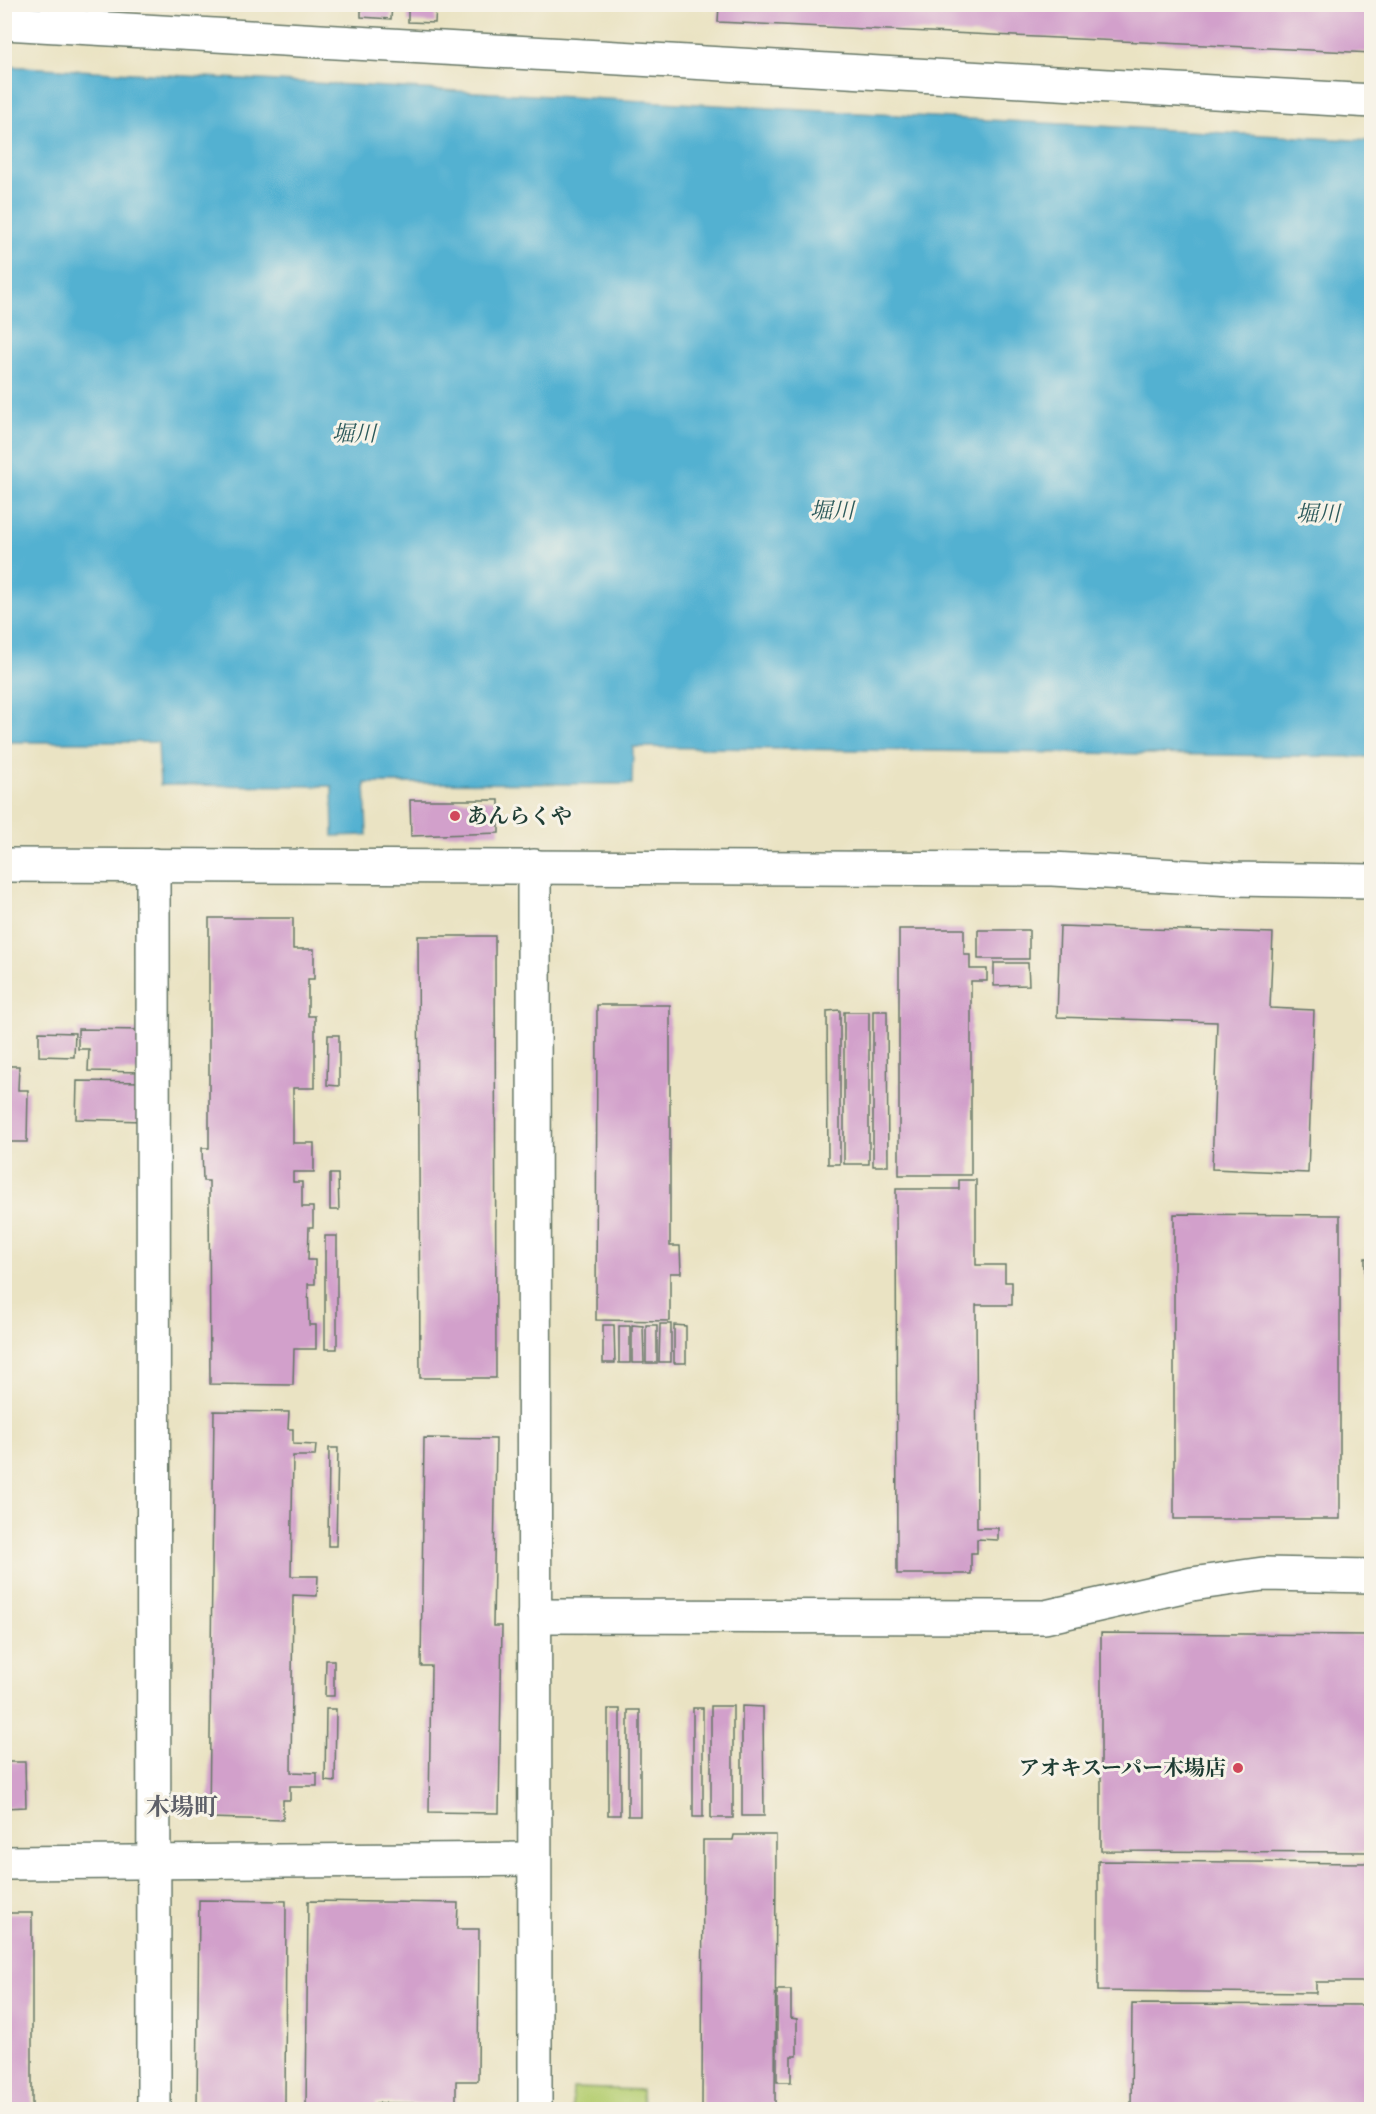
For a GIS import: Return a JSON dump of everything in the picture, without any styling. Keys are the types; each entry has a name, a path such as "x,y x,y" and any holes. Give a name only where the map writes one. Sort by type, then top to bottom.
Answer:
{"street":[{"path":"4,23 1371,101"},
{"path":"4,865 1052,868 1233,879 1371,881"},
{"path":"153,865 156,1863 154,2109"},
{"path":"534,866 535,2109"},
{"path":"534,1616 1045,1617 1192,1584 1263,1574 1371,1576"},
{"path":"4,1863 534,1858"}],"green space":[{"path":"573,2088 642,2090 643,2109 572,2109"}],"water":[{"name":"堀川","path":"5,66 1371,141 1371,757 633,747 632,784 365,783 367,835 333,836 332,786 160,785 158,742 5,742"}],"building":[{"path":"361,4 392,4 391,19 361,17"},
{"path":"408,4 436,4 435,23 408,22"},
{"path":"719,4 1372,4 1372,53 718,22"},
{"name":"あんらくや","path":"410,800 499,800 499,833 411,836"},
{"path":"209,918 293,918 293,949 314,949 314,979 308,979 308,1016 315,1016 315,1088 293,1088 293,1143 314,1143 314,1172 293,1172 293,1182 302,1182 302,1207 313,1207 313,1227 309,1227 308,1260 315,1260 315,1284 308,1284 309,1325 316,1325 316,1349 294,1349 293,1385 210,1384 209,1181 203,1181 202,1148 209,1148"},
{"path":"1060,926 1273,933 1270,1008 1314,1010 1308,1173 1212,1169 1217,1022 1057,1017"},
{"path":"899,929 964,929 964,955 970,955 970,969 987,969 987,981 971,981 971,1175 899,1175"},
{"path":"978,930 1029,930 1029,959 978,959"},
{"path":"418,936 495,936 496,1378 420,1378"},
{"path":"994,963 1028,963 1029,985 994,986"},
{"path":"597,1005 670,1005 670,1246 680,1246 681,1273 670,1273 670,1321 596,1320"},
{"path":"840,1010 840,1164 828,1164 827,1011"},
{"path":"873,1011 887,1011 888,1166 873,1166"},
{"path":"844,1012 869,1012 869,1164 844,1164"},
{"path":"78,1029 143,1030 143,1072 88,1071 89,1049 78,1049"},
{"path":"39,1032 75,1033 74,1057 39,1056"},
{"path":"328,1035 339,1035 339,1086 327,1085"},
{"path":"4,1066 19,1066 18,1090 28,1090 27,1142 4,1142"},
{"path":"77,1081 143,1082 142,1121 76,1119"},
{"path":"330,1174 338,1174 339,1210 330,1210"},
{"path":"959,1180 976,1180 976,1265 1005,1265 1005,1282 1012,1282 1012,1305 976,1305 977,1528 998,1528 998,1540 977,1539 977,1553 971,1553 971,1574 897,1574 896,1189 959,1189"},
{"path":"1174,1214 1340,1215 1340,1519 1174,1519"},
{"path":"325,1236 337,1236 337,1349 325,1349"},
{"path":"1365,1258 1372,1258 1372,1275 1365,1275"},
{"path":"660,1324 671,1324 671,1362 659,1362"},
{"path":"603,1325 614,1325 615,1363 603,1363"},
{"path":"632,1325 643,1326 644,1363 632,1363"},
{"path":"646,1325 657,1325 657,1363 646,1363"},
{"path":"674,1325 686,1326 686,1363 674,1363"},
{"path":"619,1326 630,1326 630,1363 619,1363"},
{"path":"214,1411 289,1412 288,1429 293,1429 293,1444 316,1445 315,1456 293,1456 291,1576 318,1576 317,1596 293,1595 291,1772 317,1773 317,1786 290,1786 290,1800 283,1800 283,1820 209,1818"},
{"path":"424,1438 496,1439 493,1626 502,1626 499,1813 429,1812 431,1666 421,1666"},
{"path":"329,1448 338,1448 336,1546 328,1546"},
{"path":"1101,1633 1372,1635 1372,1852 1101,1851"},
{"path":"326,1660 334,1660 334,1696 325,1696"},
{"path":"711,1706 733,1706 733,1818 711,1818"},
{"path":"742,1706 763,1707 764,1816 742,1816"},
{"path":"693,1708 703,1708 703,1817 693,1817"},
{"path":"326,1709 336,1709 335,1782 325,1781"},
{"path":"608,1709 620,1709 620,1815 608,1815"},
{"path":"628,1710 640,1710 640,1816 628,1816"},
{"path":"4,1762 25,1762 26,1807 4,1808"},
{"path":"734,1835 776,1835 775,2110 702,2110 703,1840 733,1840"},
{"path":"1098,1861 1372,1863 1372,1982 1316,1982 1316,1993 1098,1991"},
{"path":"199,1900 286,1901 285,2110 197,2110"},
{"path":"308,1901 458,1903 457,1929 479,1929 478,2081 456,2081 456,2104 376,2103 376,2110 306,2110"},
{"path":"4,1913 32,1913 32,2110 4,2110"},
{"path":"777,1990 791,1990 791,2018 797,2019 797,2056 791,2056 791,2082 777,2082"},
{"path":"1132,2004 1372,2005 1372,2110 1131,2110"}],"place":[{"name":"あんらくや","path":"455,816"},
{"name":"アオキスーパー木場店","path":"1238,1768"}],"district":[{"name":"木場町","path":"182,1807"}]}
